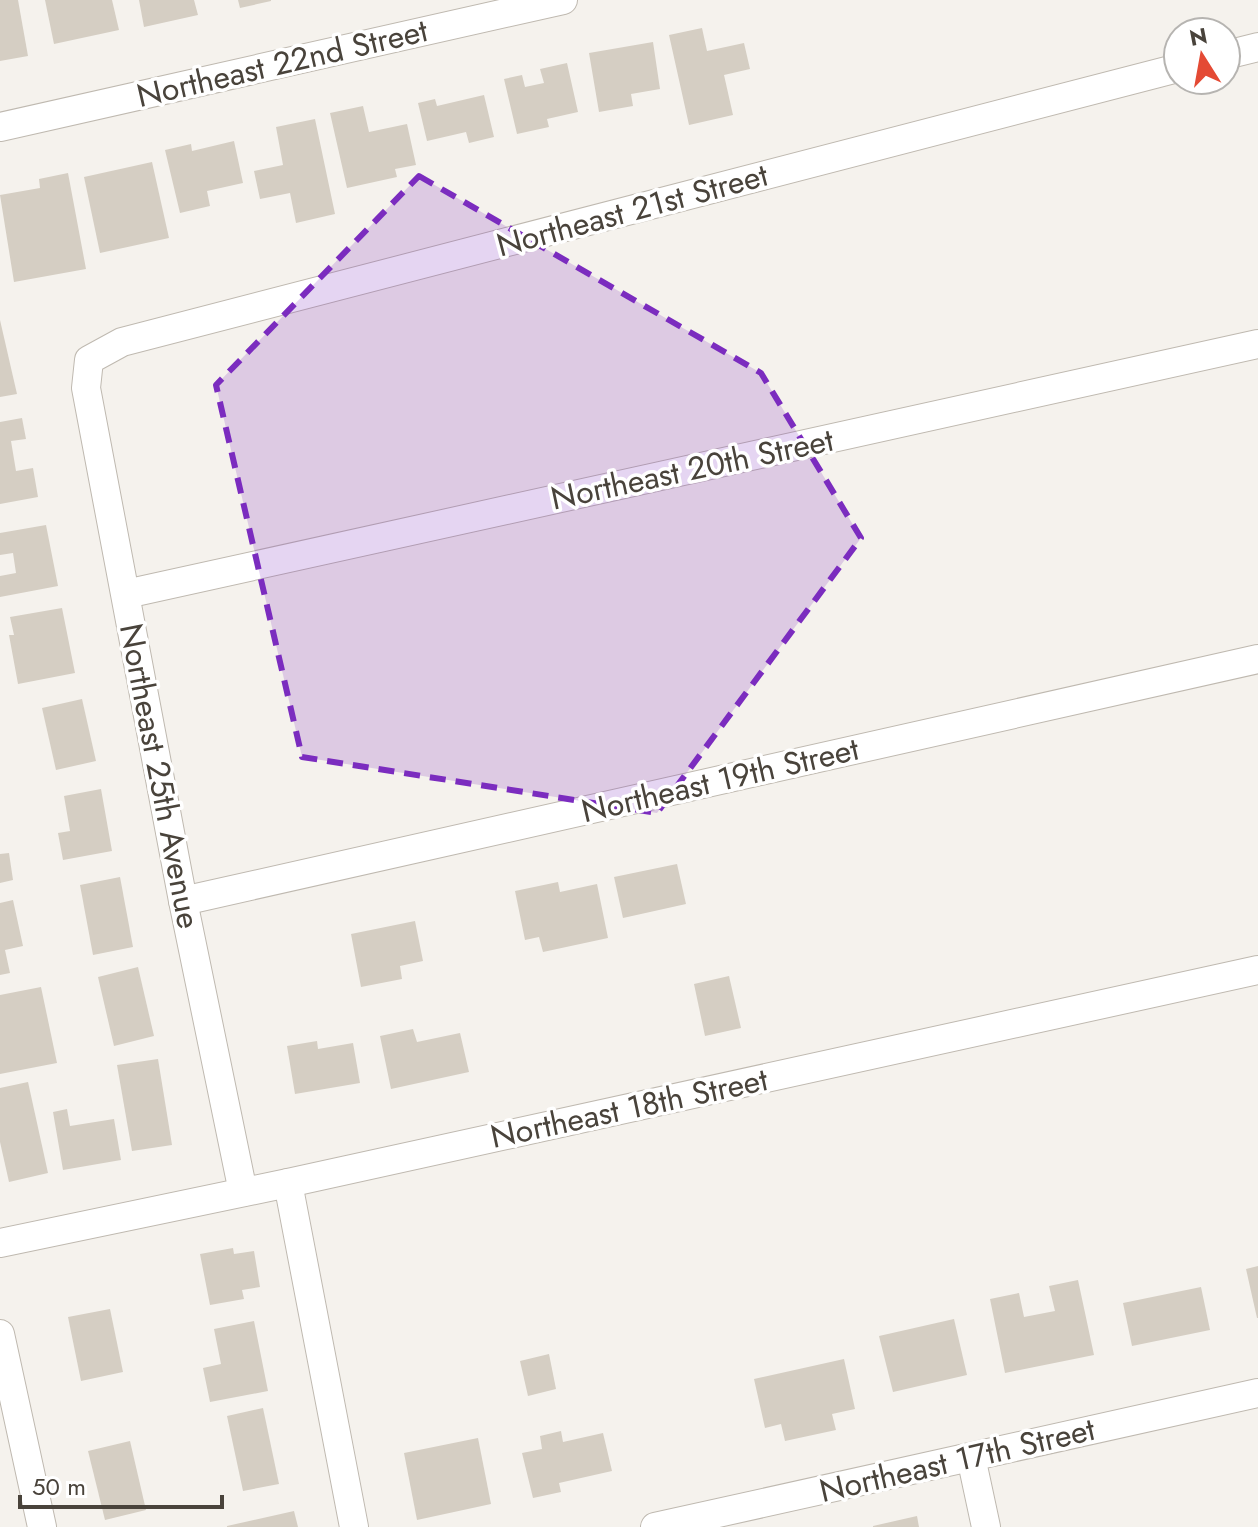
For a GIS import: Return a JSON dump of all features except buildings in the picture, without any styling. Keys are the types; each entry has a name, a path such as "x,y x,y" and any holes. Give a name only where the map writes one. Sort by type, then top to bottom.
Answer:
{"street":[{"name":"Northeast 22nd Street","path":"0,127 563,0"},
{"name":"Northeast 21st Street","path":"89,360 122,342 1162,72"},
{"name":"Northeast 20th Street","path":"126,594 1258,344"},
{"name":"Northeast 25th Avenue","path":"89,360 86,388 183,901 243,1192"},
{"name":"Northeast 19th Street","path":"183,901 1258,659"},
{"name":"Northeast 18th Street","path":"0,1243 288,1183 1258,970"},
{"path":"288,1183 354,1527"},
{"path":"0,1334 42,1527"},
{"name":"Northeast 17th Street","path":"665,1526 1258,1393"},
{"path":"971,1457 986,1527"}],"highlighted area":[{"path":"419,176 761,373 861,538 657,813 302,757 216,385"}]}
